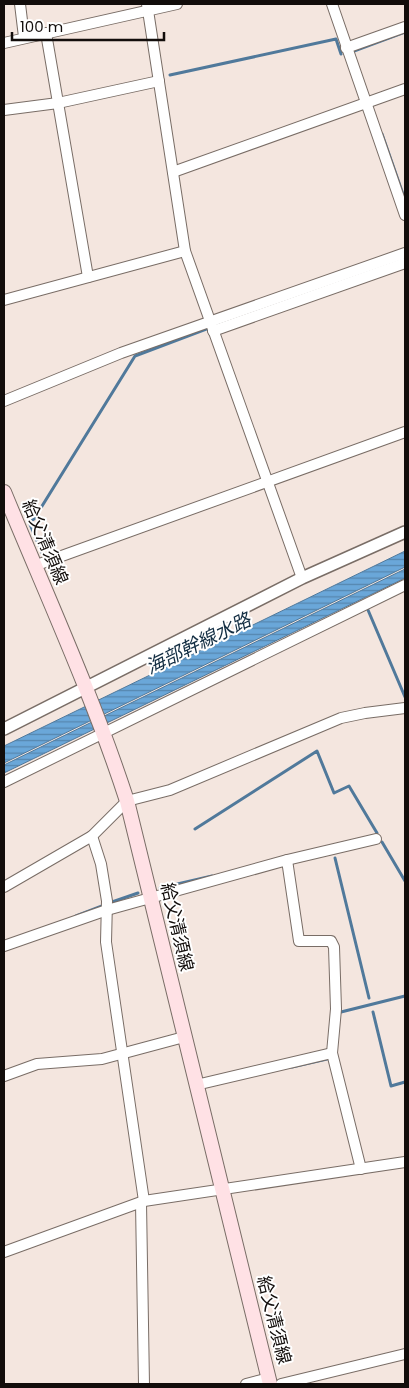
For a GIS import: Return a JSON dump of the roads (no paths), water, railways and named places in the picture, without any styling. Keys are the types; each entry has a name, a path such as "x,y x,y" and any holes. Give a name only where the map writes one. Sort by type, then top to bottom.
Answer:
{"main road":[{"name":"給父清須線","path":"5,501 88,694 128,801 184,1037 270,1381"}],"street":[{"path":"20,4 24,37"},
{"path":"4,43 147,7 176,4"},
{"path":"332,4 405,215"},
{"path":"147,7 185,251 266,482 302,578"},
{"path":"346,48 405,27"},
{"path":"46,33 88,277"},
{"path":"4,110 58,103 159,81"},
{"path":"173,172 405,89"},
{"path":"4,300 185,251"},
{"path":"212,327 405,254"},
{"path":"4,401 122,353 212,327 405,263"},
{"path":"34,566 405,432"},
{"path":"4,729 88,694 302,578 405,532"},
{"path":"4,782 102,731 405,585"},
{"path":"4,887 92,836 128,801 170,790 342,718 405,708"},
{"path":"92,836 101,864 107,901 106,942 142,1202 144,1384"},
{"path":"4,946 107,910 151,897 286,860 376,839"},
{"path":"286,860 299,942 331,941 334,948 336,1009 332,1053 361,1169"},
{"path":"4,1076 37,1064 102,1059 184,1037"},
{"path":"196,1085 332,1053"},
{"path":"4,1252 142,1202 405,1162"},
{"path":"281,1384 405,1354"},
{"path":"246,1384 270,1381"}],"water":[{"path":"405,551 405,567 4,763 4,746"},
{"path":"405,569 405,578 4,773 4,765"}],"waterway":[{"path":"354,51 405,32"},
{"path":"170,75 336,39 341,54"},
{"path":"382,134 405,200"},
{"path":"43,555 29,522 34,519 135,356 209,328"},
{"path":"368,610 405,697"},
{"path":"195,829 317,751 334,793 349,786 377,833"},
{"path":"382,842 405,881"},
{"path":"335,858 369,998"},
{"path":"160,888 212,876"},
{"path":"112,902 138,893"},
{"path":"76,916 102,906"},
{"path":"341,1012 405,996"},
{"path":"373,1012 391,1086 405,1082"},
{"path":"292,1067 327,1059"}],"water label":[{"name":"海部幹線水路","path":"198,643"}]}
